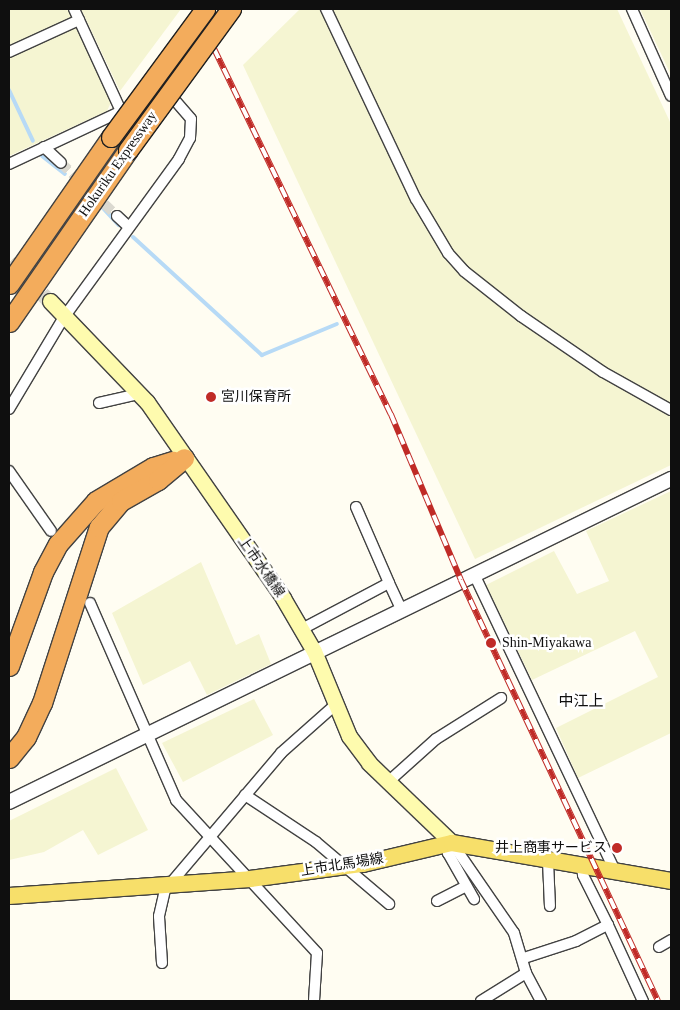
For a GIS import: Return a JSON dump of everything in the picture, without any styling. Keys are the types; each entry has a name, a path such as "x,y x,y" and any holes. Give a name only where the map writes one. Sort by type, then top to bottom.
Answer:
{"highway":[{"name":"Hokuriku Expressway","path":"9,284 111,137 205,9"},
{"name":"Hokuriku Expressway","path":"9,322 128,150 232,9"},
{"path":"9,275 58,212"},
{"path":"9,666 43,572 58,544 76,520 96,500 123,484 153,467 184,458"},
{"path":"9,758 26,738 42,703 99,527 122,501 158,480 184,458"}],"main road":[{"name":"上市水橋線","path":"50,301 139,394 302,629 314,651 349,736 388,782 452,843"},
{"name":"上市北馬場線","path":"9,896 250,879 346,866 452,843 616,873 671,881"}],"street":[{"path":"74,9 120,109"},
{"path":"326,9 416,198 448,253 464,271 521,316 603,372 671,410"},
{"path":"632,9 671,96"},
{"path":"9,52 79,20"},
{"path":"9,164 120,109 166,90 191,119 190,138 179,159 64,317 9,409"},
{"path":"44,148 61,163"},
{"path":"117,216 129,228"},
{"path":"99,403 139,394"},
{"path":"9,471 51,531"},
{"path":"9,802 314,651 671,479"},
{"path":"356,507 401,609"},
{"path":"474,574 616,873"},
{"path":"302,629 390,583"},
{"path":"90,603 171,792 209,837 317,952 314,1001"},
{"path":"388,782 436,739 501,698"},
{"path":"162,963 159,916 165,890 281,753 335,705"},
{"path":"245,795 316,842 389,904"},
{"path":"452,843 448,854 474,899"},
{"path":"452,843 514,933 524,958 526,973 541,1001"},
{"path":"548,861 550,906"},
{"path":"582,867 583,874 608,925 640,1000"},
{"path":"437,901 466,886"},
{"path":"524,958 576,941 608,925"},
{"path":"659,947 671,940"},
{"path":"481,1001 526,973"}],"green space":[{"path":"9,9 70,9 113,98 107,111 9,156"},
{"path":"81,9 181,9 120,91"},
{"path":"300,9 617,9 671,124 671,465 475,559 243,65"},
{"path":"640,9 671,9 671,75"},
{"path":"671,491 671,733 578,778 556,728 658,677 635,631 532,680 486,585 554,551 577,594 609,581 586,531"},
{"path":"201,562 236,645 259,634 271,664 207,695 190,661 143,685 112,613"},
{"path":"254,699 273,735 183,782 162,743"},
{"path":"116,768 148,830 98,855 83,830 44,852 9,860 9,821"}],"waterway":[{"path":"9,90 33,141"},
{"path":"42,156 65,174"},
{"path":"101,206 119,225"},
{"path":"133,237 262,355 337,324"}],"tunnel":[{"path":"61,163 117,216"},
{"path":"9,262 50,301"}],"railway":[{"path":"195,9 391,414 461,580 658,1001"}],"place":[{"name":"宮川保育所","path":"211,397"},
{"name":"Shin-Miyakawa","path":"491,643"},
{"name":"井上商事サービス","path":"617,848"}],"district":[{"name":"中江上","path":"581,702"}]}
